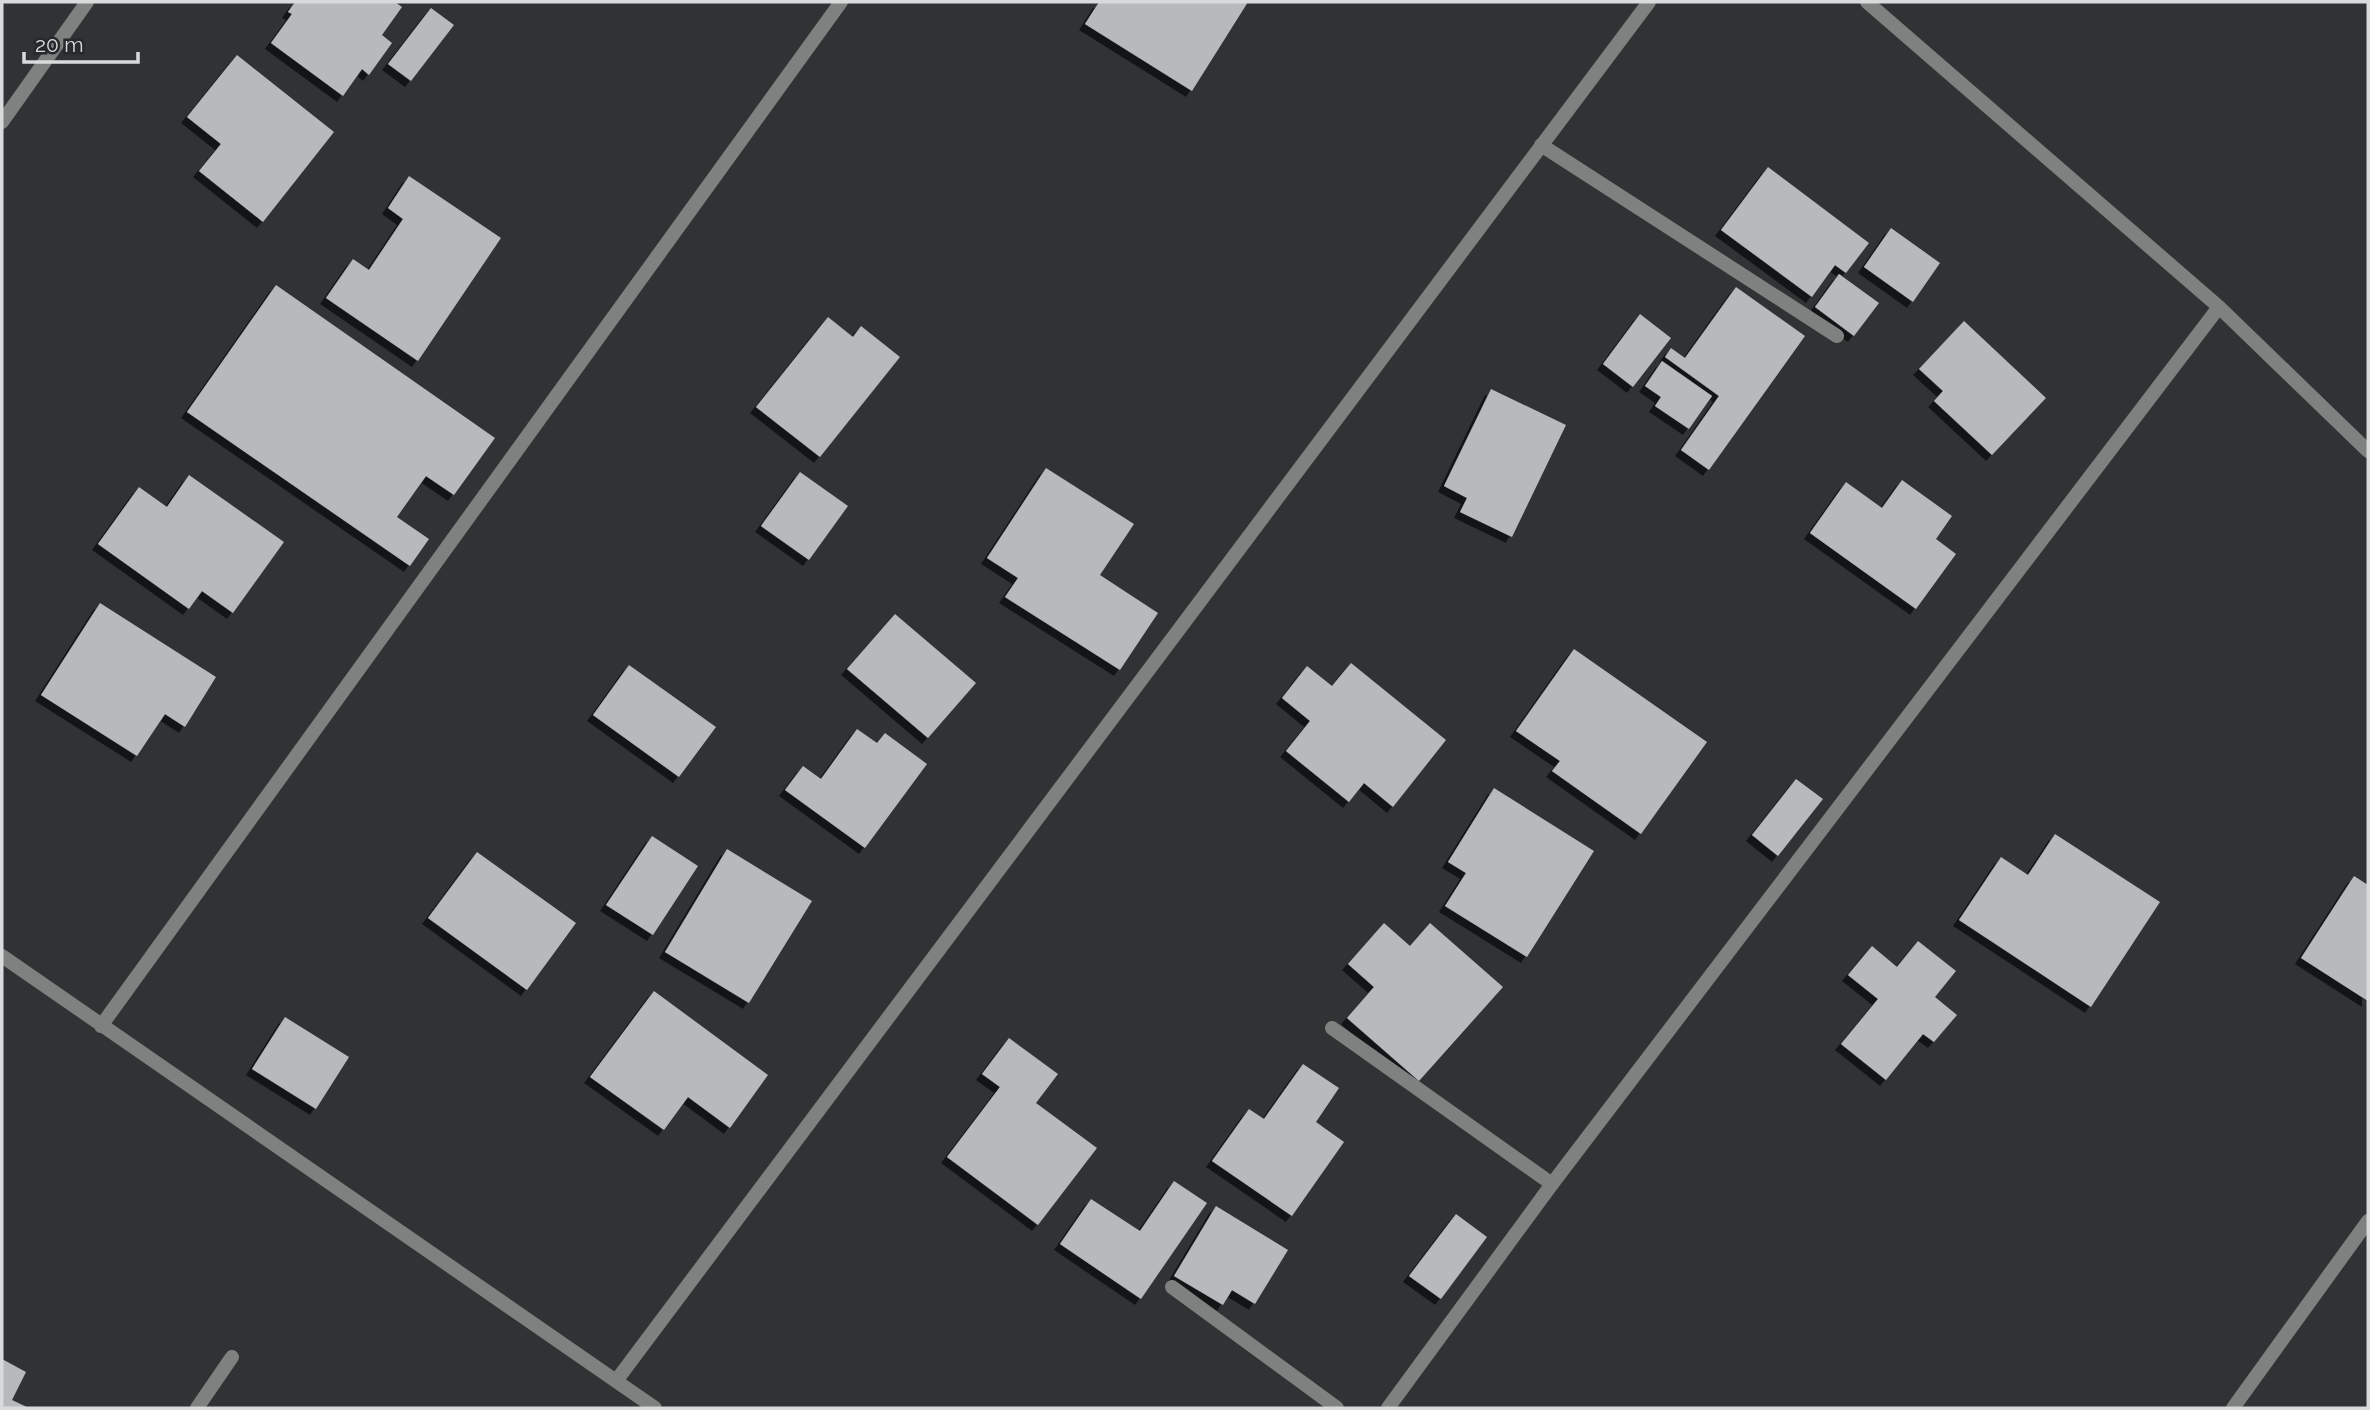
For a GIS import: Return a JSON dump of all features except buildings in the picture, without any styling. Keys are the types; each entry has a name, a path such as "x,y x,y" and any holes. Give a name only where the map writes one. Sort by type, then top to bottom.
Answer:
{"street":[{"path":"2,122 87,2"},
{"path":"101,1026 841,2"},
{"path":"615,1381 1649,2"},
{"path":"1867,2 2219,307 2368,451"},
{"path":"1541,145 1837,336"},
{"path":"1388,1408 1552,1184 2219,307"},
{"path":"2,956 655,1408"},
{"path":"1332,1028 1552,1184"},
{"path":"2233,1408 2368,1221"},
{"path":"1172,1287 1337,1408"},
{"path":"197,1408 232,1357"}]}
